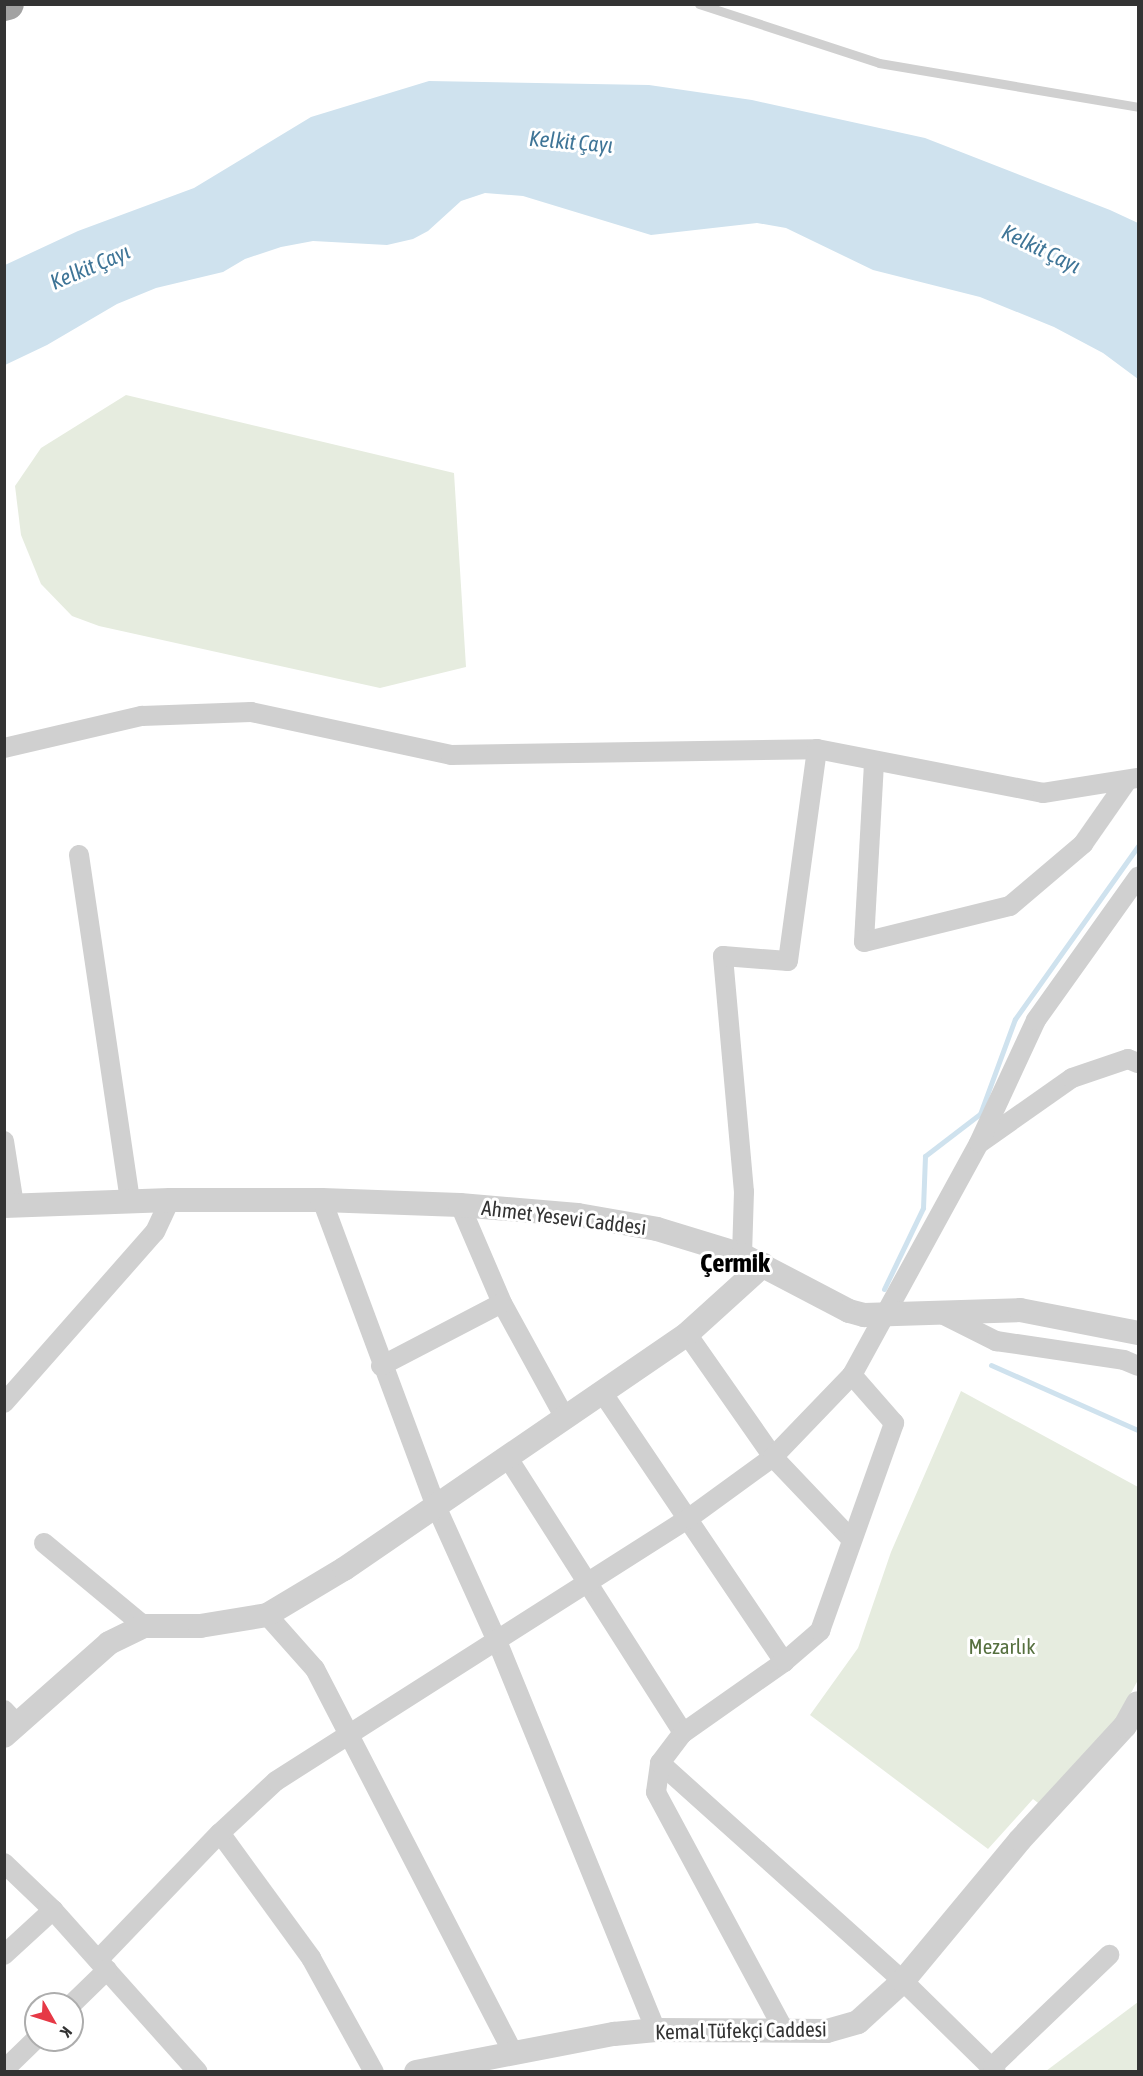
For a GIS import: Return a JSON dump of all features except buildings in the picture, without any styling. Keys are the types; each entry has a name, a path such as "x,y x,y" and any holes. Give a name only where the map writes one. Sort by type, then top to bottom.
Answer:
{"street":[{"path":"4,748 142,716 251,712 451,754 817,749 874,763 1043,793 1133,779"},
{"path":"9,1724 109,1643 144,1626 200,1626 267,1615 344,1569 687,1334 753,1260 744,1192 723,956 789,961 817,749"},
{"path":"874,763 864,942 1010,906 1083,844 1133,779"},
{"path":"79,855 130,1201"},
{"path":"81,1992 102,1965 220,1833 276,1781 689,1518 773,1457 852,1375 979,1143 1036,1020 1138,877"},
{"path":"979,1143 1072,1078 1128,1059 1138,1063"},
{"path":"4,1141 9,1206"},
{"path":"4,1403 155,1232 170,1200"},
{"name":"Ahmet Yesevi Caddesi","path":"9,1206 170,1200 322,1200 460,1205 629,1223 753,1260 849,1311 884,1316 1020,1310 1138,1333"},
{"path":"322,1200 381,1366 436,1506 497,1641 656,2030"},
{"path":"460,1205 502,1303 565,1418"},
{"path":"381,1366 502,1303"},
{"path":"940,1313 996,1341 1124,1360 1138,1366"},
{"path":"687,1334 773,1457 851,1539"},
{"path":"785,2032 656,1792 660,1763 683,1733 784,1662 820,1631 894,1423 852,1375"},
{"path":"602,1392 784,1662"},
{"path":"508,1458 683,1733"},
{"path":"44,1543 144,1626"},
{"path":"267,1615 315,1669 513,2052"},
{"name":"Kemal Tüfekçi Caddesi","path":"416,2072 513,2052 656,2030 827,2031 858,2022 903,1981 1020,1840 1125,1726 1138,1702"},
{"path":"660,1763 903,1981 994,2068 1109,1955"},
{"path":"220,1833 311,1958 374,2072"},
{"path":"4,1863 53,1911 198,2072"},
{"path":"4,1955 53,1911"},
{"path":"4,2070 24,2051"}],"lane":[{"path":"699,4 879,63 1138,107"}],"green space":[{"path":"126,395 454,473 466,667 380,688 99,626 72,616 41,584 21,535 15,486 41,448"},
{"name":"Mezarlık","path":"961,1391 1138,1487 1138,1680 1111,1730 1042,1806 1033,1799 988,1849 810,1715 858,1648 891,1552"},
{"path":"1138,2002 1138,2071 1046,2071"}],"water":[{"name":"Kelkit Çayı","path":"429,81 649,85 752,100 925,138 1110,210 1138,223 1138,379 1103,353 1054,327 980,297 873,270 786,228 757,223 651,235 523,196 485,193 461,201 428,231 413,239 387,245 313,241 281,247 245,259 223,272 156,288 117,304 47,345 5,365 5,265 78,231 194,188 311,117"}],"waterway":[{"path":"884,1289 923,1208 925,1156 980,1114 1015,1019 1138,846"},
{"path":"991,1365 1138,1430"}],"district":[{"name":"Çermik","path":"735,1263"}]}
